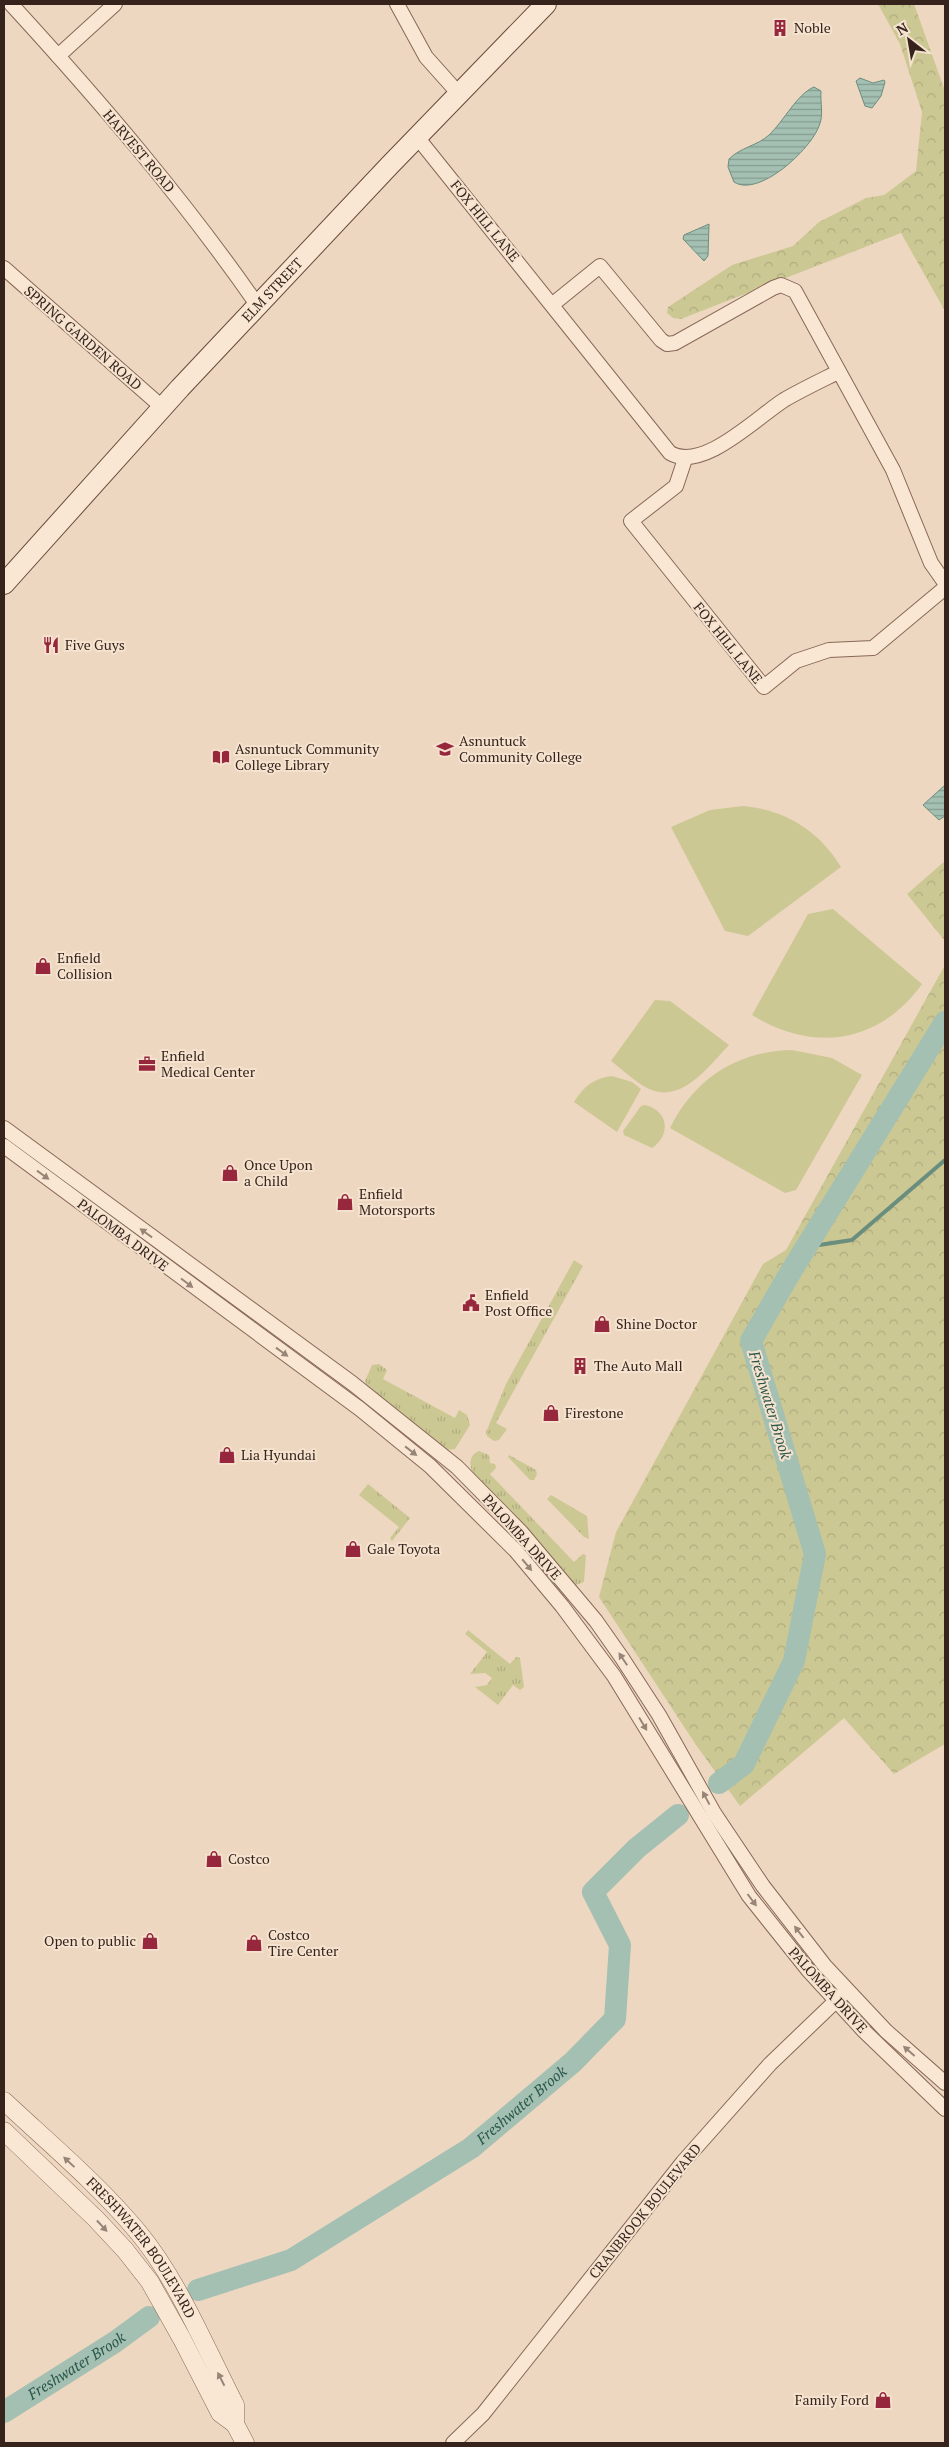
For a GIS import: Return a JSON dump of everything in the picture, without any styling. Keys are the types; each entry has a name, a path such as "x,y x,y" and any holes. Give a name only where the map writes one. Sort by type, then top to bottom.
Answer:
{"main road":[{"name":"ELM STREET","path":"4,584 162,407 417,137 546,4"}],"street":[{"name":"HARVEST ROAD","path":"10,4 146,157 219,251 258,306"},
{"path":"58,56 114,4"},
{"path":"397,4 426,57 459,94"},
{"name":"FOX HILL LANE","path":"417,137 553,304 670,453 685,459 676,486 631,521 764,687 796,661 829,650 873,648 945,588"},
{"path":"553,304 600,266 661,340 667,344 675,343 773,288 781,285 795,291 893,470 931,564 945,583"},
{"name":"SPRING GARDEN ROAD","path":"4,268 162,407"},
{"path":"685,459 718,447 784,400 838,372"},
{"name":"PALOMBA DRIVE","path":"4,1128 352,1383 457,1467 521,1532 617,1650 659,1715 714,1813 739,1851 763,1886 825,1966 848,1988 886,2031 945,2083"},
{"name":"PALOMBA DRIVE","path":"4,1146 242,1324 360,1408 446,1482 516,1551 573,1620 614,1676 749,1896 808,1970 864,2031 945,2109"},
{"path":"242,1303 242,1324"},
{"path":"446,1482 457,1467"},
{"path":"573,1620 586,1610"},
{"path":"726,1859 739,1851"},
{"name":"CRANBROOK BOULEVARD","path":"453,2443 483,2414 682,2162 770,2064 848,1988"},
{"name":"FRESHWATER BOULEVARD","path":"4,2102 104,2195 138,2232 164,2268 234,2405 235,2424 245,2443"},
{"name":"FRESHWATER BOULEVARD","path":"4,2131 96,2219 145,2275 182,2338 220,2413 235,2424"}],"green space":[{"path":"878,4 914,4 945,91 945,311 901,233 681,319 673,318 667,313 668,307 732,265 793,246 819,222 866,198 884,195 916,171 922,112 900,44"},
{"path":"743,806 773,812 800,824 822,843 841,867 748,936 725,931 671,827 710,810"},
{"path":"945,861 945,941 907,894"},
{"path":"833,909 922,984 905,1004 886,1020 865,1030 844,1036 821,1038 798,1035 775,1027 752,1015 808,914"},
{"path":"945,965 945,1744 894,1774 844,1718 740,1806 696,1745 599,1597 616,1532 763,1264 786,1250"},
{"path":"655,1000 670,1001 729,1045 704,1072 684,1087 673,1091 661,1092 649,1089 611,1061"},
{"path":"792,1050 832,1058 862,1075 796,1190 785,1193 670,1128 691,1095 719,1071 753,1056"},
{"path":"612,1076 632,1082 641,1089 617,1132 574,1102 590,1084"},
{"path":"645,1105 659,1112 665,1124 662,1137 652,1148 624,1135 623,1131 641,1106"},
{"path":"574,1260 583,1266 496,1423 507,1429 499,1440 494,1441 487,1436 486,1432 506,1384"},
{"path":"379,1364 387,1370 383,1379 455,1418 459,1410 467,1415 470,1425 455,1449 446,1450 368,1387 365,1381 372,1365"},
{"path":"479,1451 489,1455 490,1463 495,1464 496,1468 490,1474 574,1562 583,1554 586,1555 584,1582 576,1585 572,1582 473,1473 471,1460 473,1455"},
{"path":"509,1455 536,1470 537,1474 534,1480 530,1480 508,1457"},
{"path":"368,1484 410,1518 392,1541 390,1538 399,1527 359,1495"},
{"path":"551,1495 587,1516 589,1539 584,1537 547,1499"},
{"path":"468,1630 510,1664 516,1657 520,1658 524,1687 520,1690 513,1685 498,1705 475,1687 487,1685 492,1678 485,1673 470,1674 487,1652 465,1634"}],"shaded area":[{"path":"860,78 873,83 884,80 885,82 881,96 872,108 865,106 856,81"},
{"path":"814,87 821,91 821,118 814,136 806,147 783,169 770,177 757,183 745,185 734,182 728,167 729,159 769,135 802,95"},
{"path":"709,224 708,256 704,261 683,239 684,235"},
{"path":"945,785 945,816 939,820 923,805"}],"waterway":[{"name":"Freshwater Brook","path":"719,1783 744,1764 794,1661 815,1554 751,1341 787,1278 945,1022"},
{"path":"806,1247 852,1240 945,1160"},
{"name":"Freshwater Brook","path":"198,2290 291,2260 471,2148 573,2062 615,2019 620,1945 593,1892 637,1848 678,1815"},
{"name":"Freshwater Brook","path":"4,2412 115,2342 149,2317"}],"place":[{"name":"Noble","path":"780,28"},
{"name":"Five Guys","path":"51,645"},
{"name":"Asnuntuck Community College","path":"445,749"},
{"name":"Asnuntuck Community College Library","path":"221,757"},
{"name":"Enfield Collision","path":"43,966"},
{"name":"Enfield Medical Center","path":"147,1064"},
{"name":"Once Upon a Child","path":"230,1173"},
{"name":"Enfield Motorsports","path":"345,1202"},
{"name":"Enfield Post Office","path":"471,1303"},
{"name":"Shine Doctor","path":"602,1324"},
{"name":"The Auto Mall","path":"580,1366"},
{"name":"Firestone","path":"551,1413"},
{"name":"Lia Hyundai","path":"227,1455"},
{"name":"Gale Toyota","path":"353,1549"},
{"name":"Costco","path":"214,1859"},
{"name":"Open to public","path":"150,1941"},
{"name":"Costco Tire Center","path":"254,1943"},
{"name":"Family Ford","path":"883,2400"}]}
